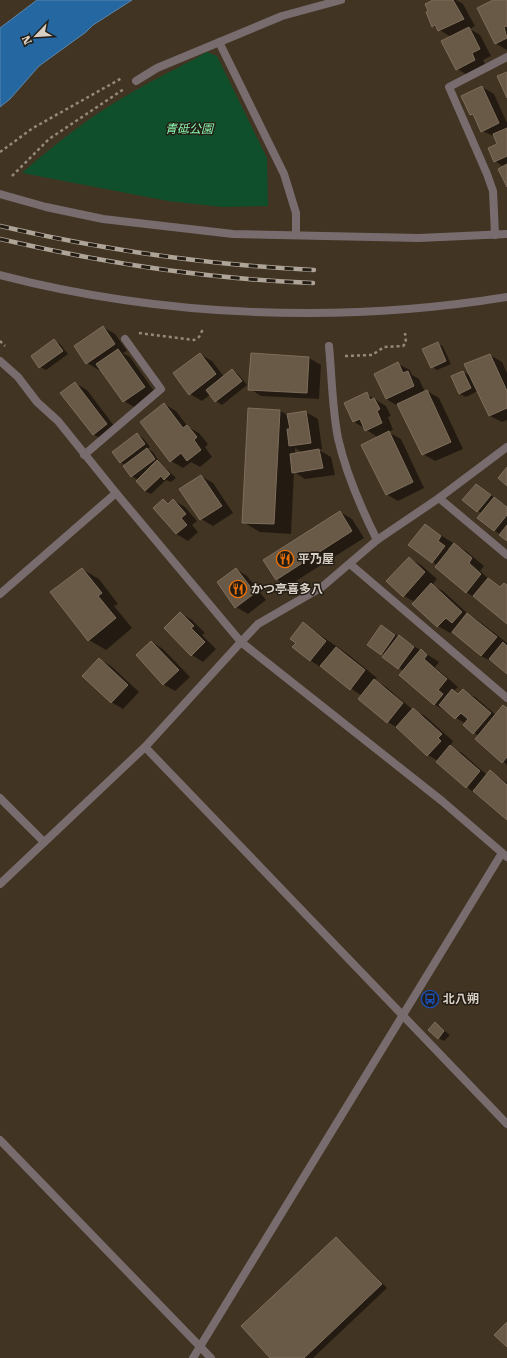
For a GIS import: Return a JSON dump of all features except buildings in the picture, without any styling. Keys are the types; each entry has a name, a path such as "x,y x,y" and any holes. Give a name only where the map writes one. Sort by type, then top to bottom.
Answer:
{"street":[{"path":"136,81 157,68 282,16 341,0"},
{"path":"219,42 284,174 296,213 296,235"},
{"path":"495,235 494,204 489,180 449,87 507,57"},
{"path":"0,194 46,207 103,220 233,234 419,238 507,234"},
{"path":"0,275 32,284 118,299 259,312 370,312 408,310 507,297"},
{"path":"84,455 161,389 125,339"},
{"path":"329,346 333,402 338,437 347,470 362,510 377,540"},
{"path":"0,361 18,377 37,402 58,421 116,494 241,642 505,852 402,1016 193,1358"},
{"path":"0,884 145,748 258,624 322,587 377,540 439,498 507,447"},
{"path":"0,594 116,494"},
{"path":"439,498 507,554"},
{"path":"350,564 507,698"},
{"path":"145,748 507,1124"},
{"path":"0,798 44,842"},
{"path":"0,1140 211,1358"}],"path":[{"path":"0,152 33,128 125,76"},
{"path":"12,176 49,139 136,81"},
{"path":"125,339 132,333 137,333 194,340 200,337 203,330"},
{"path":"330,356 372,355 384,347 403,346 406,343 405,333"},
{"path":"0,340 6,347"}],"green space":[{"name":"青砥公園","path":"207,52 217,56 267,158 268,206 222,207 168,201 22,173 61,140 88,120 140,88"}],"water":[{"path":"37,0 132,0 93,25 86,32 39,66 10,99 0,107 0,28"}],"railway":[{"path":"0,226 39,235 156,255 274,268 314,270"},
{"path":"0,239 77,255 195,274 313,283"}],"place":[{"name":"平乃屋","path":"285,559"},
{"name":"かつ亭喜多八","path":"238,589"},
{"name":"北八朔","path":"430,999"}]}
